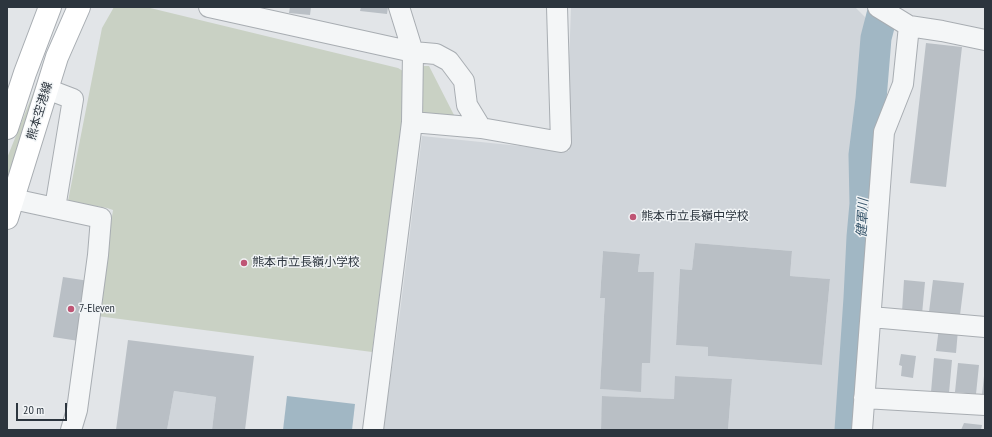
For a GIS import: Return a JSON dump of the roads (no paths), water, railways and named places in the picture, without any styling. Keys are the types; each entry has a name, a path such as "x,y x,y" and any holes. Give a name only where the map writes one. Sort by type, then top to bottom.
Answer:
{"main road":[{"path":"7,128 25,73 50,7"},
{"name":"熊本空港線","path":"10,208 57,58 79,7"}],"street":[{"path":"210,7 413,52 436,54 449,61 464,81 467,104 481,128"},
{"path":"372,430 412,122 413,52 399,7"},
{"path":"412,122 481,128 560,142 557,7"},
{"path":"878,7 908,26 985,40"},
{"path":"862,430 884,132 903,84 908,26"},
{"path":"47,89 73,99 56,208"},
{"path":"10,208 56,208 101,218 98,255 77,410 72,430"},
{"path":"870,317 985,327"},
{"path":"864,398 985,405"}],"water":[{"path":"287,396 355,404 352,430 283,430"}],"waterway":[{"name":"健軍川","path":"850,430 865,204 864,155 871,99 876,38 884,7"}],"place":[{"name":"熊本市立長嶺中学校","path":"633,217"},
{"name":"熊本市立長嶺小学校","path":"244,263"},
{"name":"7-Eleven","path":"71,309"}]}
